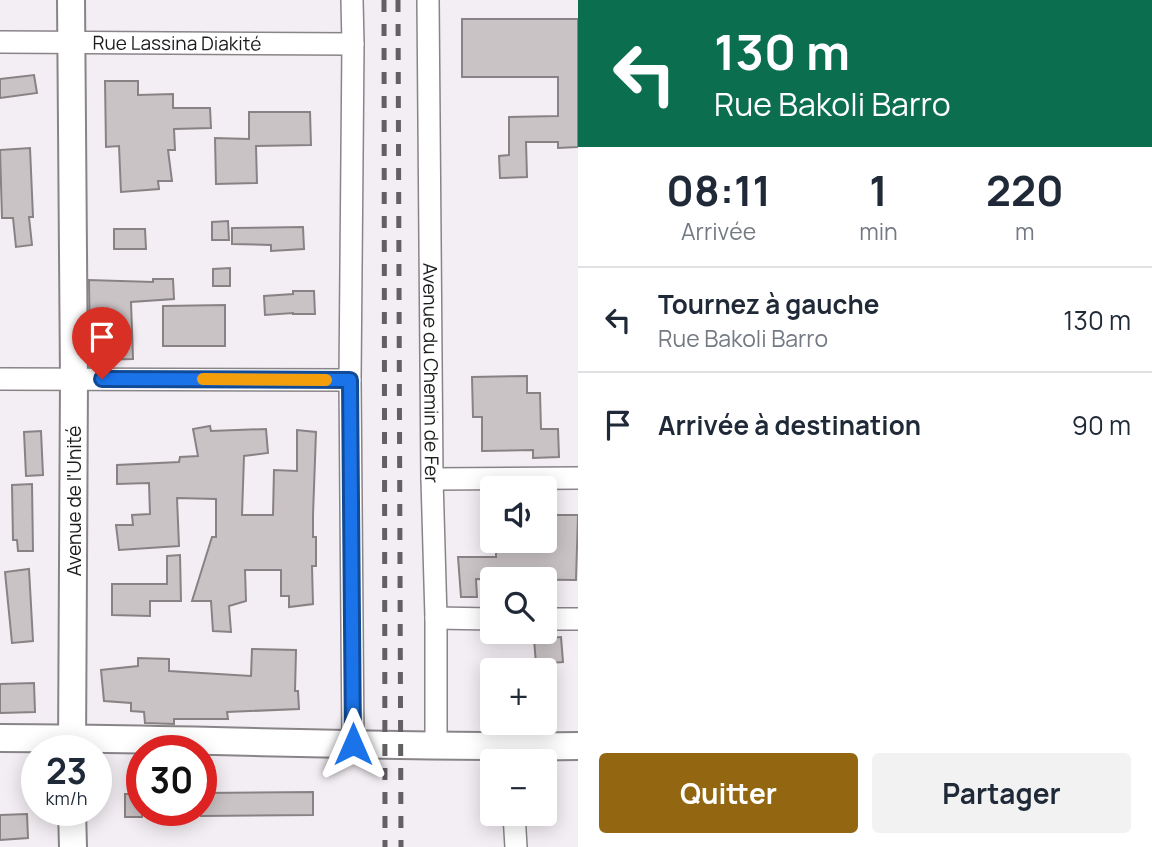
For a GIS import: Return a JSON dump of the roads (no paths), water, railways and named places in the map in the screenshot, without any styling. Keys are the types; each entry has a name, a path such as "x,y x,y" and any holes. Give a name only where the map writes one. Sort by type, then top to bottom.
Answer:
{"street":[{"name":"Avenue de l'Unité","path":"71,0 74,379 72,735"},
{"path":"352,0 354,44 350,380 353,744"},
{"name":"Avenue du Chemin de Fer","path":"428,0 436,745"},
{"name":"Rue Lassina Diakité","path":"0,42 354,44"},
{"path":"0,379 350,380"},
{"path":"432,479 578,478"},
{"path":"436,618 480,619"},
{"path":"557,619 578,619"},
{"path":"0,738 21,740"},
{"path":"112,744 436,745 480,750"},
{"path":"552,749 578,746"},
{"path":"72,826 73,847"},
{"path":"515,826 516,847"}],"railway":[{"path":"384,0 385,847"},
{"path":"398,0 401,847"}]}
